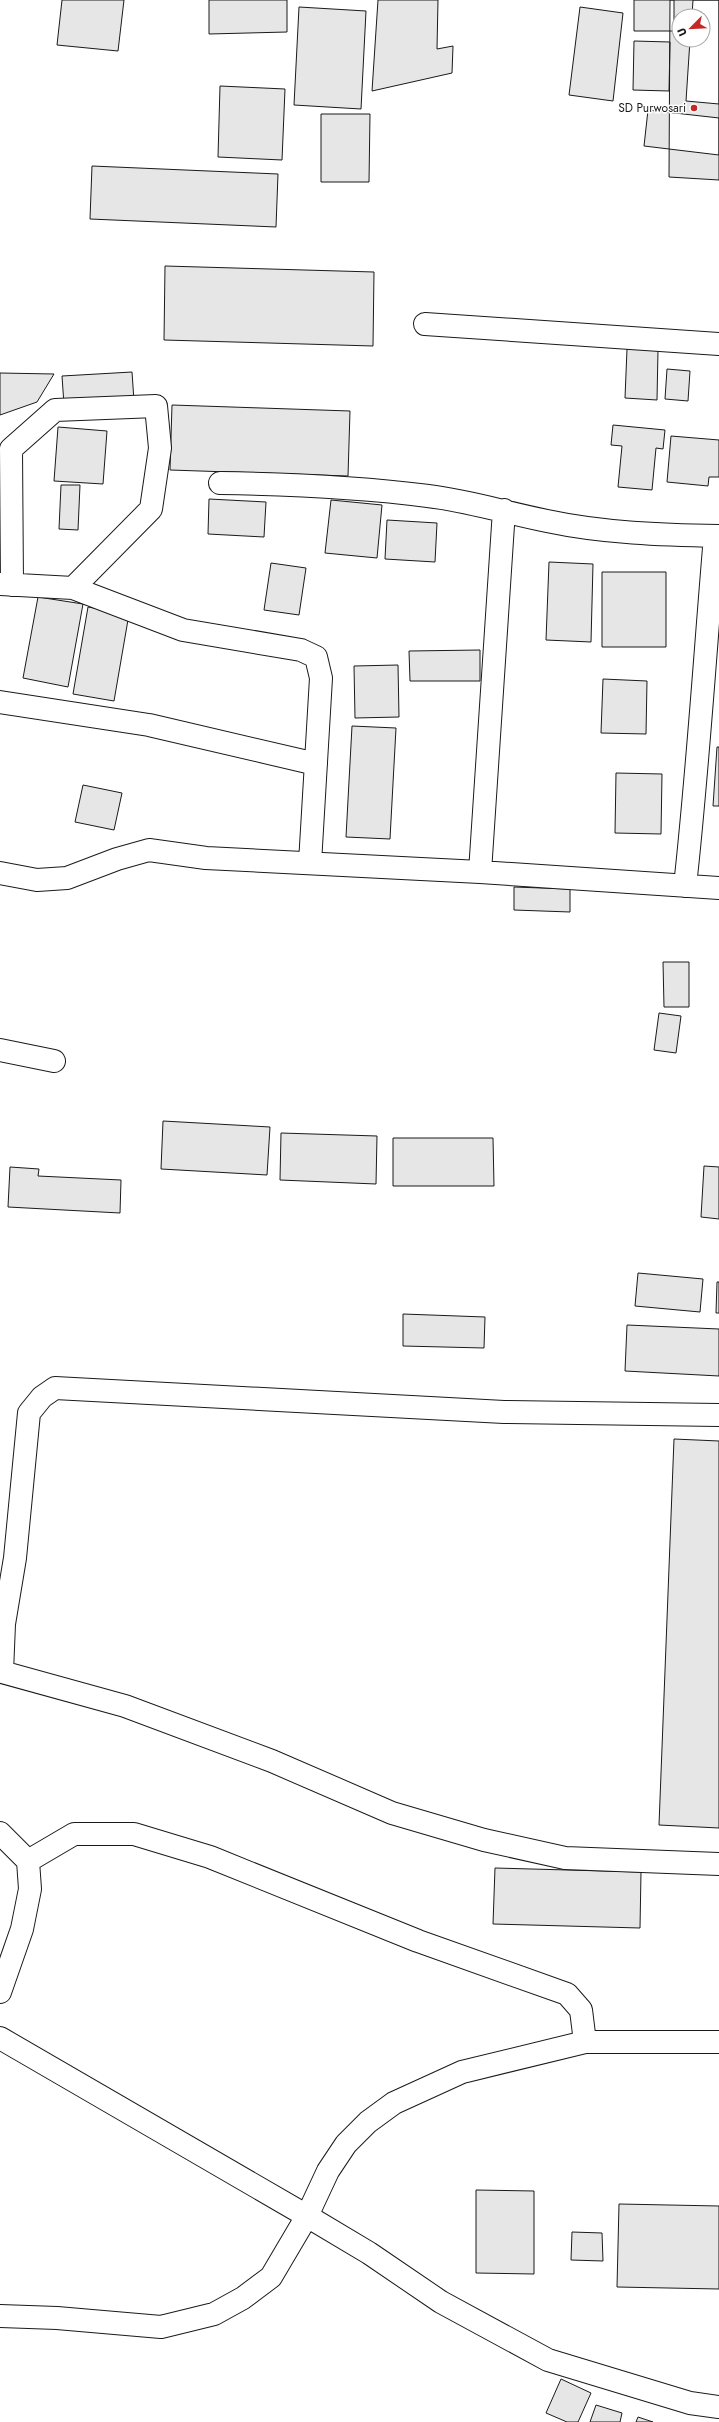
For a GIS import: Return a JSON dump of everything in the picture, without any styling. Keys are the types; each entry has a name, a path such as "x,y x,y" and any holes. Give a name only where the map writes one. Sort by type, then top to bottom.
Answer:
{"street":[{"path":"425,324 719,344"},
{"path":"73,588 151,509 160,448 156,406 55,410 10,449 6,584 73,588 183,630 302,650 316,657 321,678 310,863"},
{"path":"220,483 305,484 428,496 504,510 586,528 717,536 701,699 697,779 685,886"},
{"path":"480,872 504,510"},
{"path":"0,702 149,725 316,764"},
{"path":"0,873 37,880 67,878 116,859 148,850 206,858 480,872 719,888"},
{"path":"0,1050 54,1061"},
{"path":"719,1415 504,1412 55,1388 42,1397 29,1413 14,1558 4,1624 1,1672 125,1706 272,1761 392,1813 484,1840 565,1858 719,1864"},
{"path":"0,1833 28,1861 30,1889 22,1929 0,1992"},
{"path":"28,1861 74,1834 134,1834 210,1857 418,1941 568,1994 581,2010 585,2042"},
{"path":"0,2038 308,2216 369,2253 441,2302 548,2360 690,2403 719,2407"},
{"path":"0,2316 57,2318 161,2326 214,2314 242,2298 271,2277 308,2216 328,2171 346,2144 368,2122 394,2103 462,2072 585,2042 719,2042"}],"building":[{"path":"62,0 124,0 118,51 57,45"},
{"path":"209,0 287,0 287,32 209,34"},
{"path":"378,0 438,0 437,49 453,46 452,73 372,91"},
{"path":"634,0 674,0 674,8 671,8 671,31 634,31"},
{"name":"SD Purwosari","path":"670,0 719,0 719,180 669,177"},
{"path":"693,0 719,0 719,104 686,101 689,48 711,48 711,8 692,8"},
{"path":"299,7 366,11 361,109 294,105"},
{"path":"580,7 623,13 613,101 569,95"},
{"path":"634,41 670,42 669,91 633,90"},
{"path":"220,86 285,89 282,160 218,157"},
{"path":"648,110 719,118 719,155 644,146"},
{"path":"321,114 370,114 369,182 321,182"},
{"path":"92,166 278,174 276,227 90,219"},
{"path":"165,266 374,272 373,346 164,340"},
{"path":"627,349 658,350 657,400 625,398"},
{"path":"667,369 690,371 688,401 665,399"},
{"path":"132,372 134,401 64,405 62,376"},
{"path":"0,373 54,374 37,402 0,415"},
{"path":"172,405 350,411 348,476 170,470"},
{"path":"613,425 665,430 663,449 656,448 652,490 618,487 622,446 611,445"},
{"path":"58,427 107,431 103,484 54,481"},
{"path":"671,436 719,440 719,477 709,477 708,486 667,482"},
{"path":"61,485 80,485 78,530 59,529"},
{"path":"209,499 266,502 264,537 208,534"},
{"path":"331,500 382,505 377,558 325,553"},
{"path":"387,520 437,523 435,562 385,559"},
{"path":"549,562 593,564 591,642 546,640"},
{"path":"271,563 306,568 299,615 264,610"},
{"path":"602,572 666,572 666,647 602,647"},
{"path":"38,597 83,604 68,687 23,678"},
{"path":"88,607 129,614 114,701 73,694"},
{"path":"480,650 480,681 410,681 409,651"},
{"path":"398,665 399,717 355,718 354,666"},
{"path":"603,679 647,681 646,734 601,733"},
{"path":"352,726 396,728 390,839 346,837"},
{"path":"717,747 719,747 719,806 713,806"},
{"path":"616,773 662,774 661,834 615,833"},
{"path":"83,785 122,793 114,830 75,822"},
{"path":"514,887 570,889 570,912 514,910"},
{"path":"663,962 689,962 689,1007 664,1007"},
{"path":"659,1013 681,1016 676,1053 654,1050"},
{"path":"163,1121 270,1127 267,1175 161,1169"},
{"path":"281,1133 377,1136 376,1184 280,1180"},
{"path":"393,1138 493,1138 494,1186 393,1186"},
{"path":"704,1166 719,1167 719,1219 701,1217"},
{"path":"10,1167 39,1169 38,1176 121,1180 120,1213 8,1207"},
{"path":"638,1273 703,1279 700,1312 635,1306"},
{"path":"717,1282 719,1282 719,1313 716,1313"},
{"path":"403,1314 485,1317 484,1348 403,1346"},
{"path":"627,1325 719,1329 719,1376 625,1371"},
{"path":"674,1439 719,1441 719,1828 659,1825"},
{"path":"495,1868 641,1872 640,1928 493,1924"},
{"path":"476,2190 534,2191 534,2274 476,2273"},
{"path":"619,2204 719,2206 719,2289 617,2287"},
{"path":"572,2232 602,2233 603,2261 571,2260"},
{"path":"561,2379 591,2393 578,2422 567,2422 546,2413"},
{"path":"596,2405 622,2413 620,2422 590,2422"},
{"path":"638,2417 653,2422 636,2422"}],"place":[{"name":"SD Purwosari","path":"694,108"}]}
